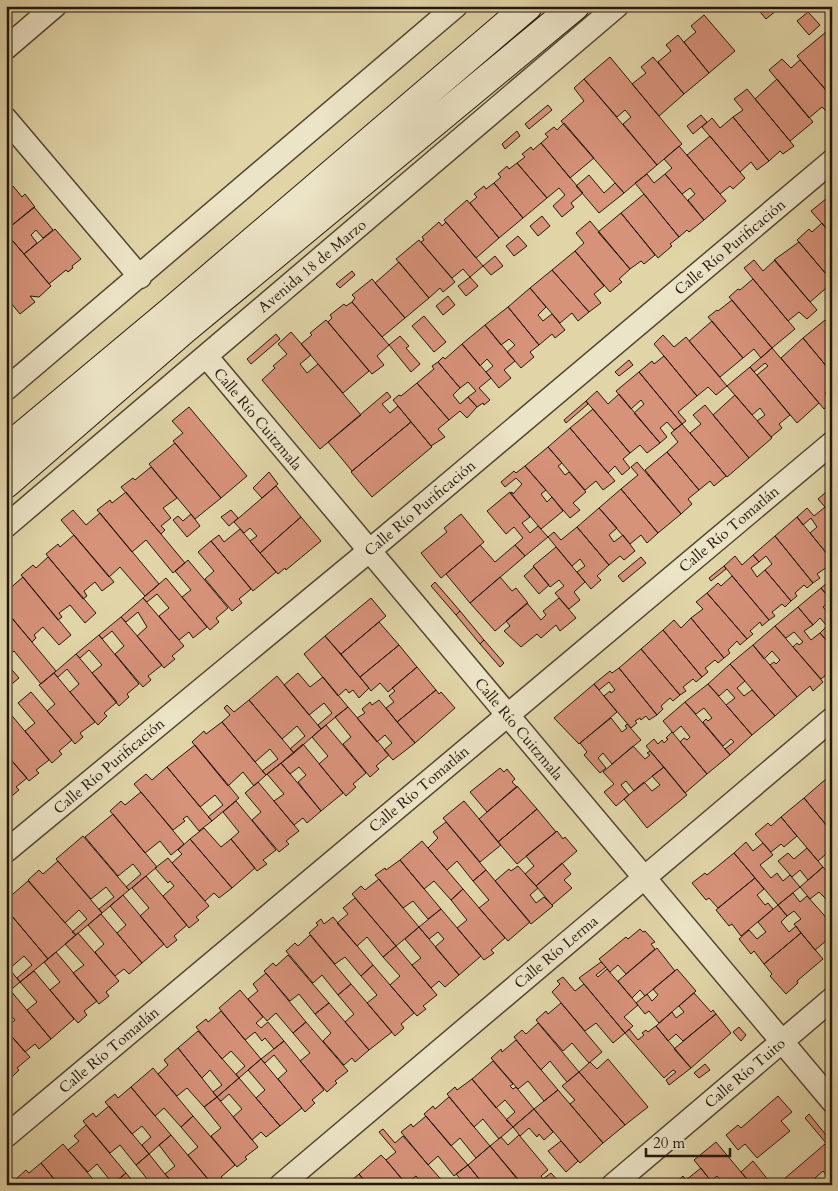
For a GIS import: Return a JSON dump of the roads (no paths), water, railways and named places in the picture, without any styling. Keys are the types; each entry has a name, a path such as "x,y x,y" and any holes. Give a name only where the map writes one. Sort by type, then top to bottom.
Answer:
{"main road":[{"path":"6,448 170,312 528,6"},
{"name":"Avenida 18 de Marzo","path":"6,484 546,16 575,6"}],"street":[{"path":"6,48 56,6"},
{"path":"6,390 456,6"},
{"name":"Avenida 18 de Marzo","path":"6,526 617,6"},
{"path":"546,16 571,46"},
{"path":"6,119 140,276"},
{"name":"Calle Río Purificación","path":"6,851 369,551 832,161"},
{"name":"Calle Río Cuitzmala","path":"206,356 832,1101"},
{"name":"Calle Río Tomatlán","path":"6,1136 832,443"},
{"name":"Calle Río Lerma","path":"281,1185 832,719"},
{"name":"Calle Río Tuito","path":"613,1185 832,999"}]}
